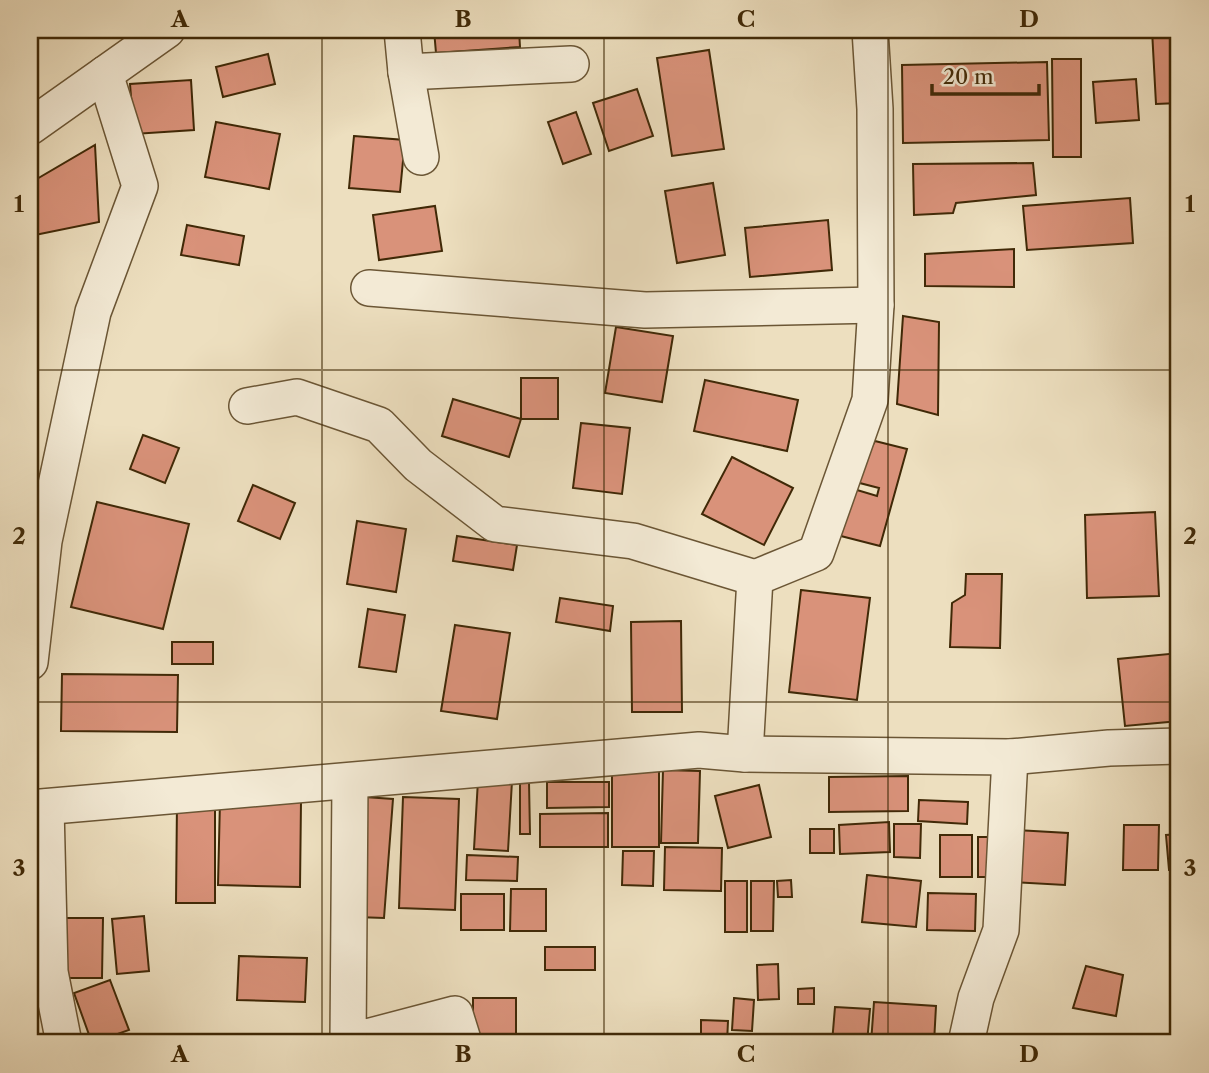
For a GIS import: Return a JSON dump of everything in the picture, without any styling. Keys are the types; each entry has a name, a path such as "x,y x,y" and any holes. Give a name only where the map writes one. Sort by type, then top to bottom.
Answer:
{"street":[{"path":"30,127 167,30"},
{"path":"401,30 421,157"},
{"path":"247,406 298,397 379,425 418,465 495,523 633,541 755,578 816,553 870,400 876,305 875,109 870,30"},
{"path":"406,72 571,64"},
{"path":"30,663 44,541 93,312 140,186 105,74"},
{"path":"369,288 645,310 876,305"},
{"path":"745,754 755,578"},
{"path":"64,1043 50,972 38,808 699,750 745,754 1010,757 1109,748 1179,746"},
{"path":"966,1043 976,999 1002,930 1010,757"},
{"path":"350,781 348,1042 455,1014 464,1043"}],"building":[{"path":"434,30 519,30 520,47 436,53"},
{"path":"1152,30 1179,30 1179,103 1156,104"},
{"path":"709,50 724,149 672,156 657,58"},
{"path":"268,54 275,84 223,97 216,67"},
{"path":"1052,59 1081,59 1081,157 1053,157"},
{"path":"1047,62 1049,140 903,143 902,65"},
{"path":"1136,79 1139,120 1096,123 1093,82"},
{"path":"191,80 194,130 134,134 130,84"},
{"path":"637,89 653,136 609,151 593,103"},
{"path":"576,112 591,154 563,164 548,122"},
{"path":"216,122 280,134 269,189 205,177"},
{"path":"354,136 405,140 400,192 349,188"},
{"path":"95,145 99,222 30,236 30,183"},
{"path":"1033,163 1036,195 956,203 953,213 914,215 913,164"},
{"path":"713,183 725,255 677,263 665,191"},
{"path":"1130,198 1133,243 1027,250 1023,206"},
{"path":"435,206 442,251 379,260 373,215"},
{"path":"828,220 832,270 750,277 745,228"},
{"path":"187,225 244,236 239,265 181,255"},
{"path":"1014,249 1014,287 925,286 925,254"},
{"path":"903,316 939,322 938,415 897,404"},
{"path":"616,327 673,336 662,402 605,393"},
{"path":"521,378 558,378 558,419 521,419"},
{"path":"705,380 798,400 787,451 694,431"},
{"path":"453,399 521,419 509,457 442,436"},
{"path":"581,423 630,428 622,494 573,488"},
{"path":"143,435 179,448 165,483 130,469"},
{"path":"875,441 907,449 880,546 833,534 847,487 877,496 879,488 852,481"},
{"path":"732,457 793,488 764,545 702,514"},
{"path":"253,485 295,503 280,539 238,521"},
{"path":"97,502 189,524 163,629 71,607"},
{"path":"1155,512 1159,596 1087,598 1085,515"},
{"path":"357,521 406,529 396,592 347,584"},
{"path":"457,536 517,545 513,570 453,561"},
{"path":"966,574 1002,574 1000,648 950,647 952,603 965,595"},
{"path":"801,590 870,598 857,700 789,692"},
{"path":"560,598 613,606 610,631 556,622"},
{"path":"368,609 405,615 396,672 359,667"},
{"path":"681,621 682,712 632,712 631,622"},
{"path":"455,625 510,633 497,719 441,711"},
{"path":"172,642 213,642 213,664 172,664"},
{"path":"1179,653 1179,721 1125,726 1118,659"},
{"path":"62,674 178,675 177,732 61,731"},
{"path":"659,770 659,847 612,847 612,771"},
{"path":"663,770 700,771 698,843 661,843"},
{"path":"908,776 908,811 829,812 829,777"},
{"path":"478,780 512,781 508,851 474,849"},
{"path":"520,782 529,782 530,834 520,834"},
{"path":"547,782 609,782 609,807 547,808"},
{"path":"759,785 771,837 728,848 715,796"},
{"path":"365,797 393,799 384,918 356,917"},
{"path":"403,797 459,799 455,910 399,908"},
{"path":"220,800 301,801 300,887 218,885"},
{"path":"919,800 968,802 967,824 918,821"},
{"path":"177,802 215,802 215,903 176,903"},
{"path":"608,813 608,847 540,847 540,814"},
{"path":"889,822 890,852 840,854 839,825"},
{"path":"894,824 921,824 920,858 894,857"},
{"path":"1124,825 1159,825 1158,870 1123,870"},
{"path":"810,829 834,829 834,853 810,853"},
{"path":"1014,830 1068,833 1065,885 1012,882"},
{"path":"1179,834 1179,869 1169,870 1166,835"},
{"path":"940,835 972,835 972,877 940,877"},
{"path":"978,837 997,837 996,877 978,877"},
{"path":"665,847 722,848 721,891 664,890"},
{"path":"623,851 654,851 653,886 622,885"},
{"path":"467,855 518,857 517,881 466,880"},
{"path":"867,875 921,881 916,927 862,922"},
{"path":"791,880 792,897 778,897 777,881"},
{"path":"725,881 747,881 747,932 725,932"},
{"path":"751,881 774,881 773,931 751,931"},
{"path":"511,889 546,889 546,931 510,931"},
{"path":"928,893 976,894 975,931 927,930"},
{"path":"461,894 504,894 504,930 461,930"},
{"path":"144,916 149,971 117,974 112,919"},
{"path":"58,918 103,918 102,978 57,978"},
{"path":"545,947 595,947 595,970 545,970"},
{"path":"239,956 307,958 305,1002 237,1000"},
{"path":"778,964 779,999 758,1000 757,965"},
{"path":"1086,966 1123,975 1116,1016 1073,1008"},
{"path":"110,980 129,1030 92,1043 74,993"},
{"path":"814,988 814,1004 798,1004 798,989"},
{"path":"473,998 516,998 516,1038 473,1038"},
{"path":"734,998 754,1000 752,1031 732,1030"},
{"path":"874,1002 936,1006 934,1043 871,1043"},
{"path":"835,1007 870,1009 867,1043 832,1043"},
{"path":"701,1020 728,1021 727,1043 701,1041"}]}
